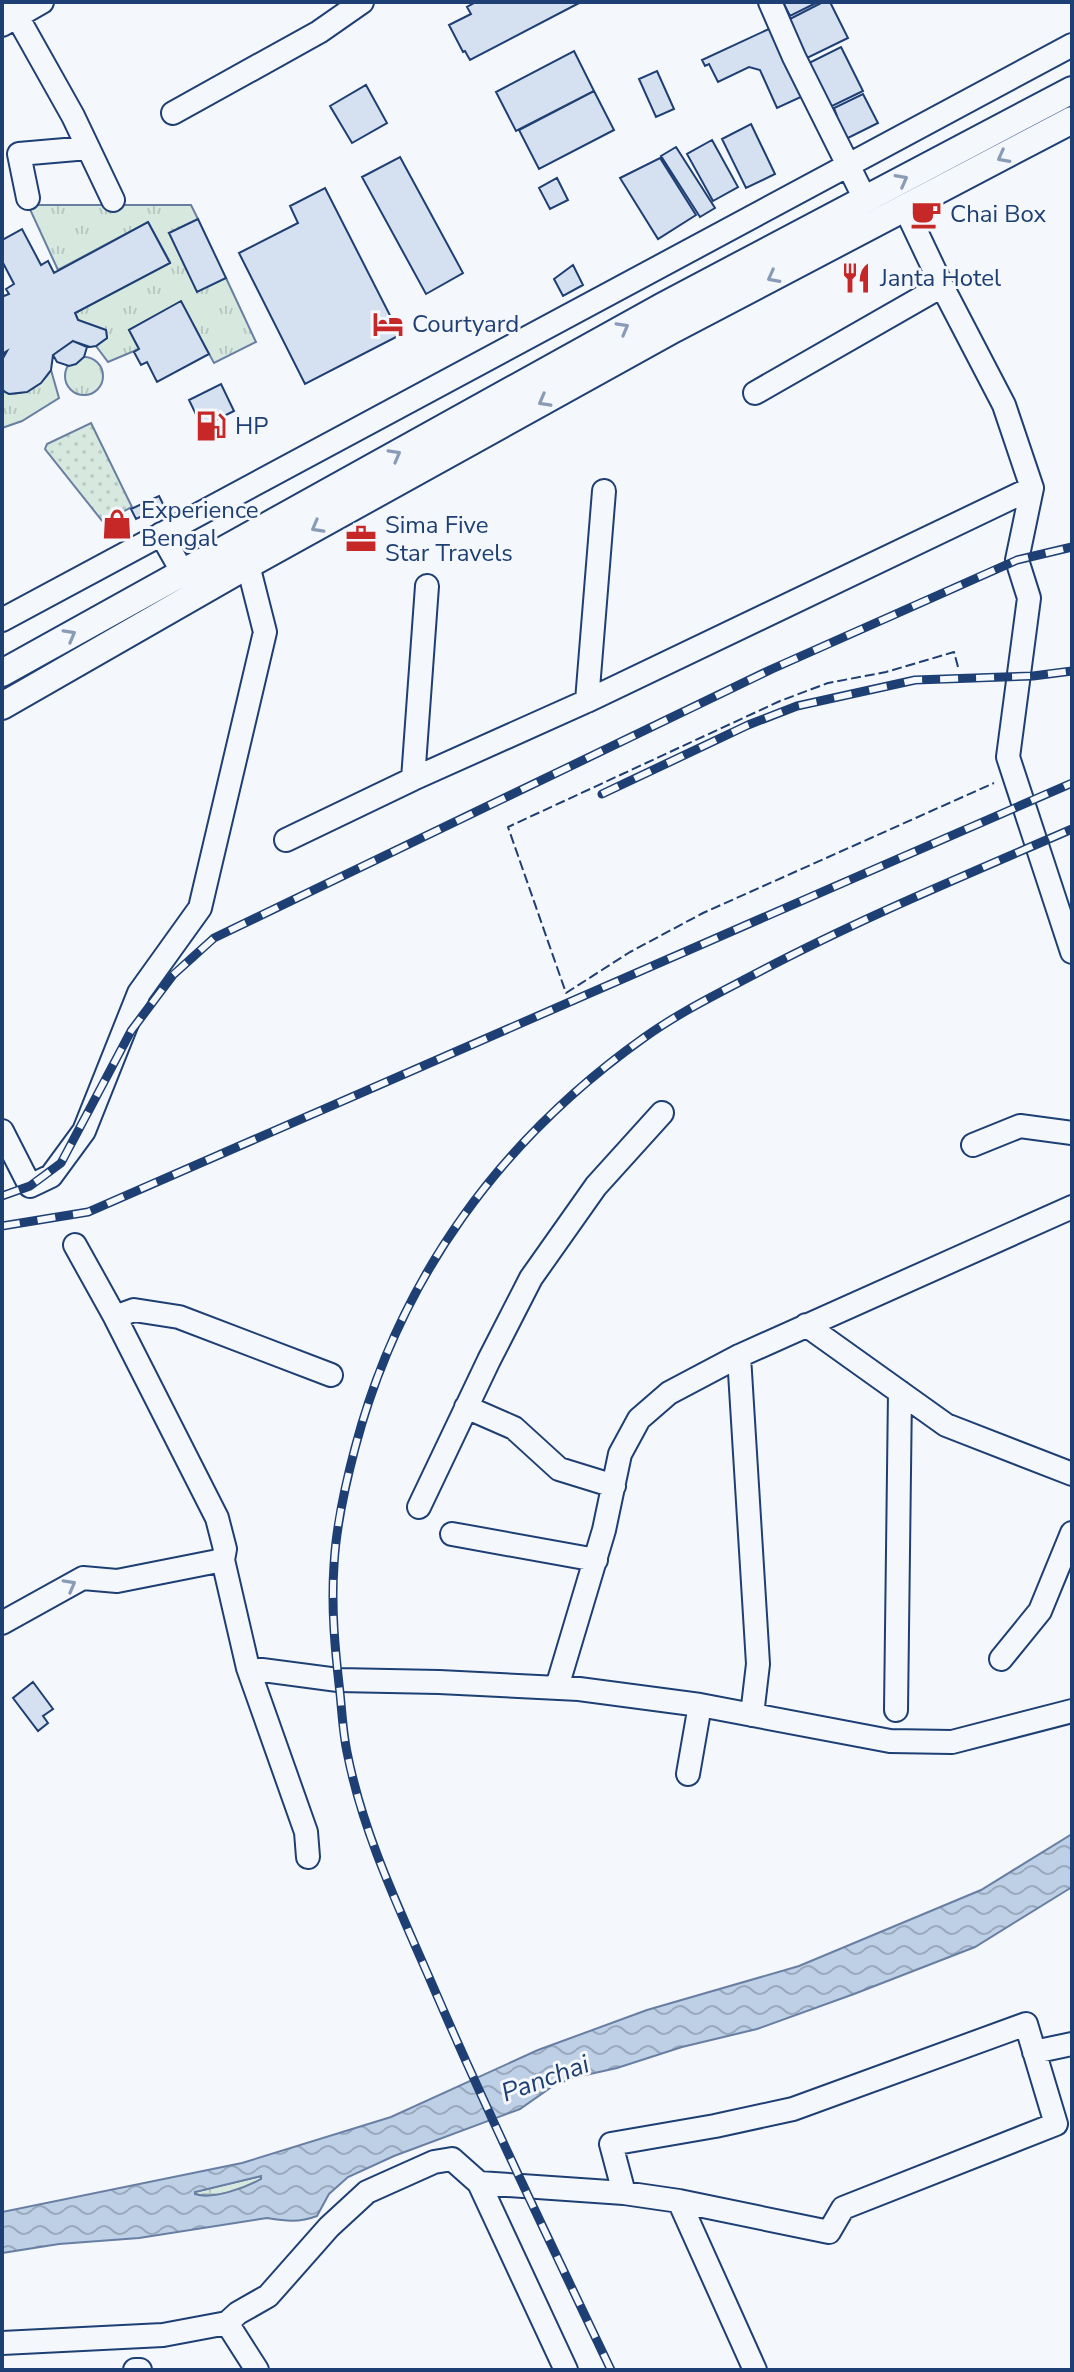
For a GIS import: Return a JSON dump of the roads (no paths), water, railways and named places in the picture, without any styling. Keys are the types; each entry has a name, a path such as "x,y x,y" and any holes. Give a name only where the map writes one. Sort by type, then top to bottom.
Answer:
{"main road":[{"path":"2,673 189,584 248,565 674,329 1072,90"},
{"path":"2,706 189,584 663,306 872,211 905,208 1072,120"}],"street":[{"path":"42,2 9,14 88,148 113,200"},
{"path":"173,113 319,32 362,2"},
{"path":"770,2 847,166 872,211"},
{"path":"2,620 1072,45"},
{"path":"28,198 19,154 88,148"},
{"path":"905,208 1004,405 1032,488 1017,560 1029,598 1008,757 1072,952"},
{"path":"755,393 942,286"},
{"path":"286,840 587,701 1032,488"},
{"path":"587,701 604,491"},
{"path":"161,534 189,584"},
{"path":"2,1131 30,1186 51,1176 84,1131 139,993 200,908 265,632 248,565"},
{"path":"413,779 427,586"},
{"path":"419,1507 531,1278 596,1186 662,1113"},
{"path":"973,1145 1020,1126 1072,1133"},
{"path":"557,1687 596,1560 620,1454 639,1419 669,1393 739,1356 1072,1207"},
{"path":"75,1245 217,1518 225,1549 223,1560 248,1668 306,1832 308,1857"},
{"path":"115,1317 134,1310 179,1317 331,1375"},
{"path":"806,1325 946,1425 1072,1474"},
{"path":"739,1356 758,1664 752,1715"},
{"path":"896,1710 900,1392"},
{"path":"466,1407 514,1428 559,1469 614,1486"},
{"path":"1001,1659 1040,1611 1072,1533"},
{"path":"452,1534 596,1560"},
{"path":"2,1623 83,1578 117,1581 223,1560"},
{"path":"248,1668 338,1680 557,1687 700,1705 890,1741 952,1742 1072,1711"},
{"path":"688,1774 700,1705"},
{"path":"479,2183 624,2193 679,2201 829,2232 843,2208 1056,2124 1063,2113 1034,2052 1026,2024 793,2109 611,2144 624,2193"},
{"path":"1034,2052 1072,2044"},
{"path":"2,2343 29,2339 163,2335 227,2323 268,2296 329,2227 367,2192 413,2170 452,2159 479,2183 566,2370"},
{"path":"679,2201 755,2370"},
{"path":"227,2323 257,2370"}],"water":[{"name":"Panchai","path":"1072,1834 1072,1887 975,1947 757,2029 572,2078 553,2086 520,2109 394,2156 348,2177 329,2194 317,2216 292,2221 267,2218 139,2238 59,2244 2,2253 2,2212 242,2163 391,2117 538,2050 647,2010 799,1966 981,1890","holes":["261,2176 261,2179 219,2194 195,2194"]}],"railway":[{"path":"2,1196 30,1186 61,1163 131,1031 173,975 214,938 772,669 1017,560 1072,547"},
{"path":"602,794 748,725 797,706 915,680 1033,676 1072,671"},
{"path":"2,1226 88,1212 1072,783"},
{"path":"611,2370 453,2033 383,1870 362,1812 344,1730 333,1597 339,1521 355,1448 374,1385 399,1326 429,1270 463,1217 502,1167 545,1120 593,1077 658,1028 795,953 1072,829"}],"place":[{"name":"Chai Box","path":"926,214"},
{"name":"Janta Hotel","path":"856,278"},
{"name":"Courtyard","path":"388,324"},
{"name":"HP","path":"211,426"},
{"name":"Experience Bengal","path":"117,524"},
{"name":"Sima Five Star Travels","path":"361,539"}]}
